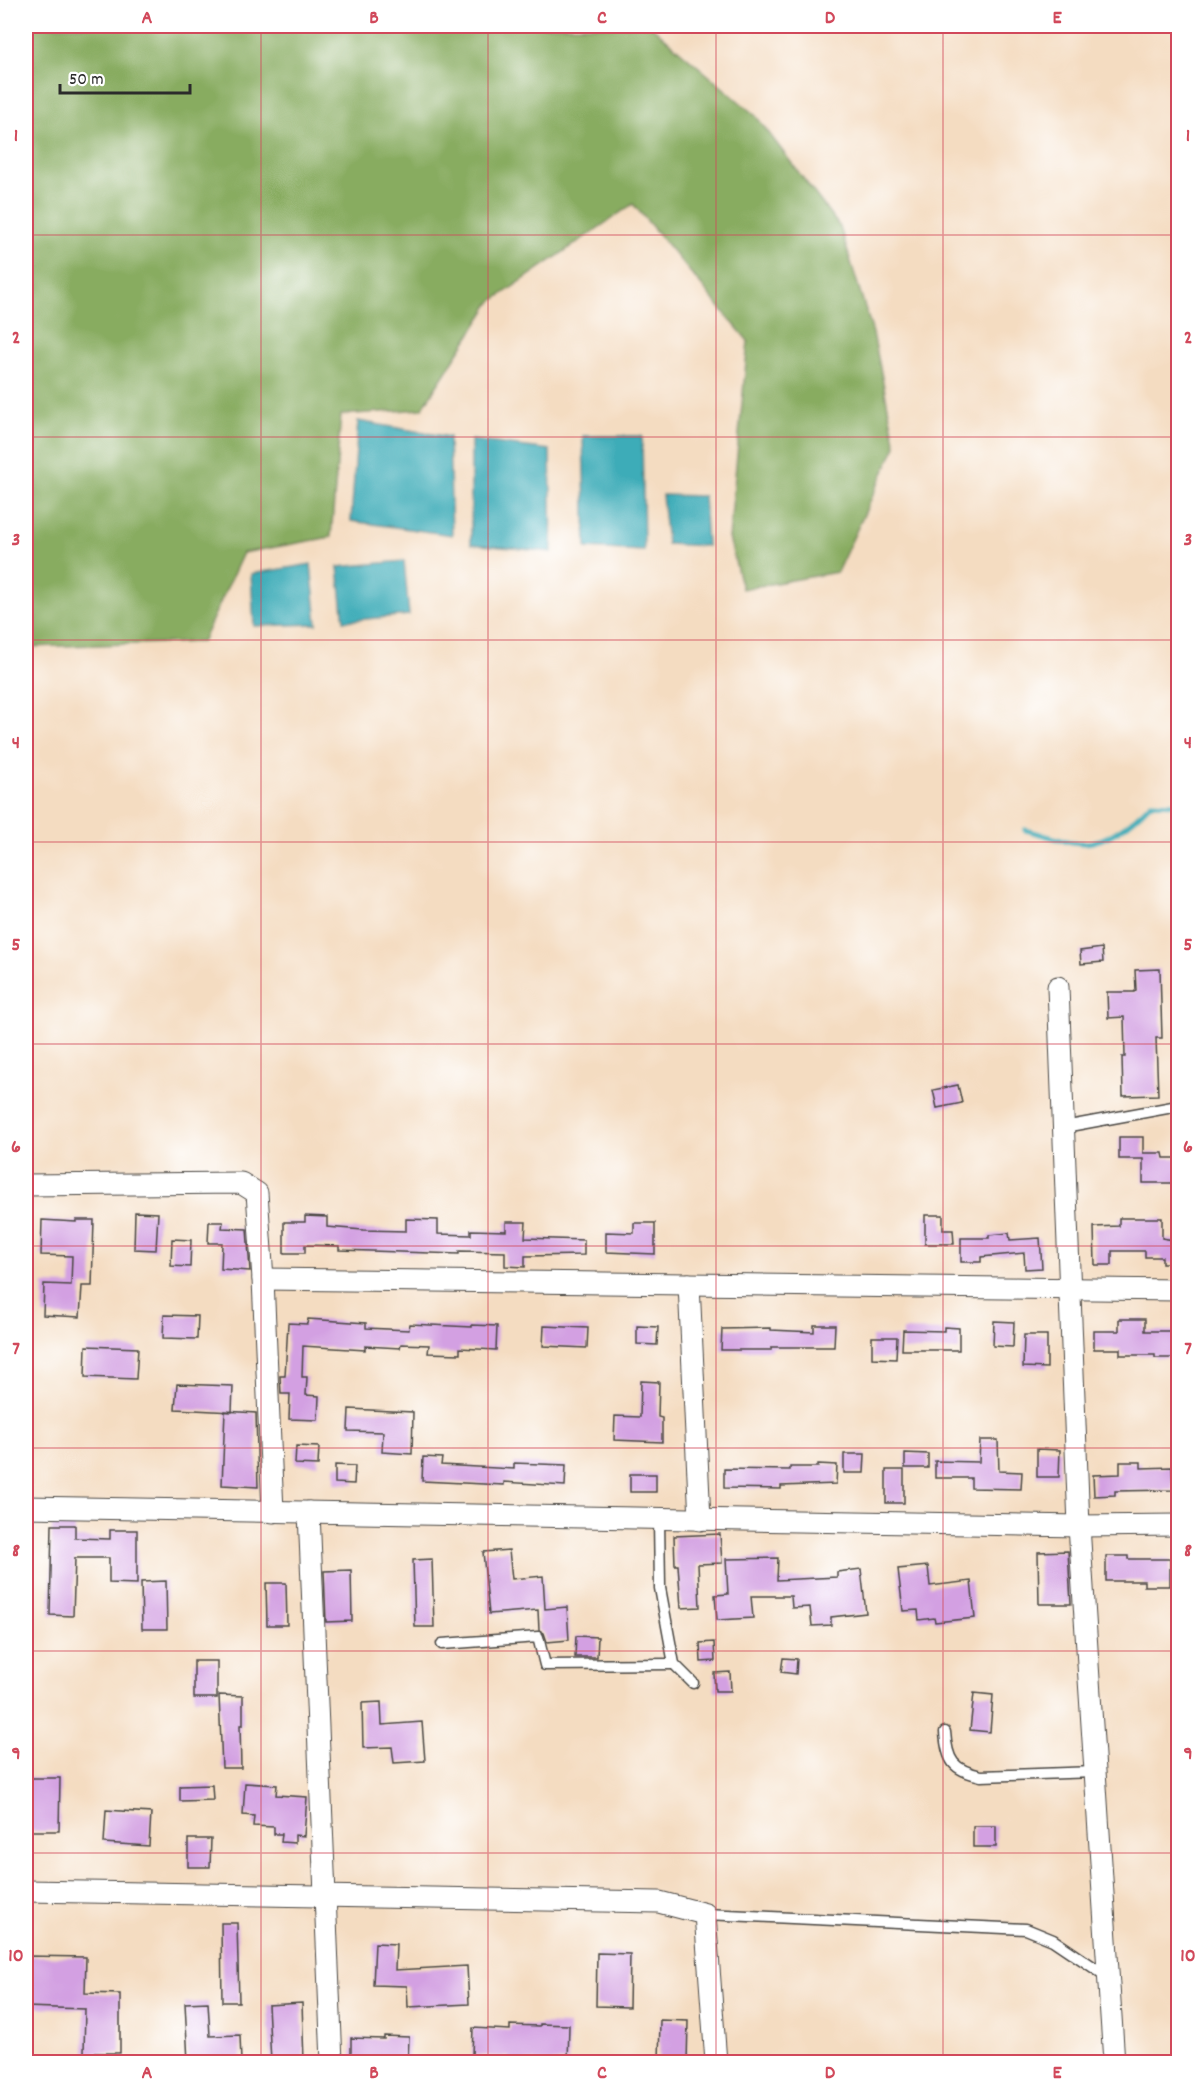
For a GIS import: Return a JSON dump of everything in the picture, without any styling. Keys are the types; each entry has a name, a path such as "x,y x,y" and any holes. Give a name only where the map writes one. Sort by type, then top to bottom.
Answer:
{"street":[{"path":"1058,987 1079,1526 1114,2062"},
{"path":"26,1185 240,1182 257,1193 273,1512"},
{"path":"262,1279 1179,1290"},
{"path":"688,1284 700,1520"},
{"path":"26,1507 1079,1526 1179,1525"},
{"path":"309,1512 327,1896 332,2062"},
{"path":"26,1891 659,1902 705,1914 716,2062"}],"lane":[{"path":"1064,1127 1179,1106"},
{"path":"659,1519 660,1588 674,1664 693,1683"},
{"path":"442,1644 538,1637 544,1665 674,1664"},
{"path":"945,1732 947,1752 952,1762 963,1772 981,1776 1095,1772"},
{"path":"705,1914 1026,1929 1053,1940 1108,1977"}],"green space":[{"path":"26,26 651,26 756,116 840,227 873,333 896,446 837,572 742,589 729,538 748,341 633,204 491,302 422,409 341,415 331,537 243,553 202,642 26,647"}],"water":[{"path":"358,421 449,437 452,535 351,521"},
{"path":"583,436 642,436 644,551 586,548"},
{"path":"471,440 550,450 552,552 471,544"},
{"path":"662,495 704,496 707,546 667,544"},
{"path":"404,561 409,615 344,621 338,567"},
{"path":"311,564 317,624 254,626 251,574"}],"building":[{"path":"1102,948 1103,962 1081,964 1080,951"},
{"path":"1160,969 1162,1038 1156,1038 1158,1095 1123,1096 1124,1017 1108,1018 1107,992 1134,992 1136,990 1135,970"},
{"path":"958,1085 962,1103 937,1108 933,1090"},
{"path":"1119,1137 1143,1137 1143,1153 1163,1153 1164,1158 1179,1158 1179,1183 1143,1183 1143,1159 1119,1159"},
{"path":"135,1212 158,1213 156,1250 134,1249"},
{"path":"925,1215 943,1215 943,1230 953,1230 954,1244 925,1244"},
{"path":"305,1216 327,1217 327,1227 363,1230 406,1231 406,1219 438,1220 438,1234 471,1235 471,1230 506,1231 506,1222 526,1222 525,1238 584,1240 584,1255 525,1256 525,1267 505,1266 505,1252 459,1251 459,1254 339,1250 339,1246 305,1245 305,1253 284,1253 284,1222 305,1222"},
{"path":"1119,1218 1162,1218 1162,1238 1179,1241 1179,1263 1162,1263 1162,1257 1145,1257 1145,1251 1112,1251 1112,1265 1095,1265 1094,1227 1119,1226"},
{"path":"42,1220 76,1222 76,1220 94,1220 92,1286 82,1286 80,1317 43,1315 44,1284 71,1285 72,1256 41,1255"},
{"path":"209,1222 223,1222 222,1228 247,1229 250,1271 221,1269 222,1243 208,1243"},
{"path":"634,1223 655,1223 655,1254 606,1252 606,1232 634,1233"},
{"path":"1009,1233 1010,1240 1040,1238 1042,1268 1025,1269 1024,1253 981,1257 981,1262 961,1262 961,1238 989,1238 989,1235"},
{"path":"172,1239 191,1240 190,1267 171,1266"},
{"path":"164,1315 198,1316 197,1339 163,1338"},
{"path":"308,1319 366,1323 366,1328 409,1330 410,1324 497,1326 496,1350 460,1348 460,1354 428,1353 429,1345 401,1344 400,1348 365,1346 365,1350 303,1346 302,1377 307,1377 306,1395 319,1396 318,1420 289,1419 290,1394 281,1394 280,1376 285,1376 288,1323 307,1324"},
{"path":"1119,1319 1145,1319 1145,1331 1175,1331 1176,1358 1155,1358 1155,1355 1120,1355 1120,1349 1094,1349 1094,1331 1119,1331"},
{"path":"994,1321 1014,1322 1013,1347 993,1346"},
{"path":"814,1325 835,1325 834,1347 721,1350 722,1329 771,1328 771,1330 814,1332"},
{"path":"544,1326 588,1328 587,1348 543,1346"},
{"path":"637,1326 658,1327 657,1345 637,1344"},
{"path":"944,1327 959,1328 959,1350 902,1350 903,1330 944,1331"},
{"path":"1024,1335 1047,1335 1047,1368 1023,1367"},
{"path":"872,1337 897,1337 896,1359 872,1358"},
{"path":"86,1346 138,1348 136,1379 85,1377"},
{"path":"641,1381 659,1382 658,1417 662,1418 662,1442 614,1440 615,1416 640,1417"},
{"path":"177,1384 233,1386 232,1412 175,1409"},
{"path":"349,1409 413,1412 412,1454 382,1452 383,1432 348,1431"},
{"path":"225,1411 256,1413 258,1487 222,1485"},
{"path":"980,1440 998,1440 999,1471 1022,1472 1021,1489 971,1488 971,1478 935,1478 935,1461 979,1462"},
{"path":"296,1446 319,1447 318,1465 295,1464"},
{"path":"1037,1449 1060,1450 1059,1477 1037,1477"},
{"path":"905,1453 928,1454 928,1468 905,1468"},
{"path":"844,1454 865,1454 864,1473 844,1473"},
{"path":"423,1457 442,1458 441,1465 514,1469 514,1463 566,1465 565,1486 504,1482 504,1485 422,1481"},
{"path":"1120,1462 1141,1462 1141,1468 1172,1467 1173,1490 1115,1491 1115,1495 1094,1496 1093,1475 1120,1474"},
{"path":"818,1464 837,1465 836,1484 781,1486 781,1489 724,1488 724,1469 790,1470 790,1467 818,1467"},
{"path":"335,1465 355,1466 354,1484 335,1483"},
{"path":"886,1470 904,1470 904,1503 886,1503"},
{"path":"630,1474 656,1474 656,1492 630,1492"},
{"path":"52,1525 75,1525 75,1538 110,1539 110,1530 137,1530 137,1584 109,1583 109,1558 75,1558 73,1616 50,1615"},
{"path":"720,1534 722,1563 698,1564 700,1607 681,1608 678,1565 675,1565 674,1536"},
{"path":"509,1550 512,1579 543,1576 545,1609 567,1607 569,1640 547,1642 544,1633 539,1630 538,1610 489,1614 483,1552"},
{"path":"1068,1551 1071,1604 1039,1604 1038,1552"},
{"path":"1106,1556 1128,1556 1128,1559 1170,1559 1170,1586 1144,1586 1144,1581 1106,1581"},
{"path":"778,1558 777,1580 837,1577 837,1572 861,1569 866,1613 831,1617 831,1625 812,1626 810,1607 792,1608 791,1596 751,1596 753,1618 717,1620 715,1595 728,1594 726,1559"},
{"path":"432,1559 434,1627 415,1627 413,1560"},
{"path":"928,1566 930,1586 971,1581 975,1618 935,1622 934,1618 919,1620 918,1610 903,1611 898,1569"},
{"path":"351,1570 352,1621 326,1622 324,1571"},
{"path":"166,1581 167,1629 142,1629 141,1582"},
{"path":"266,1583 286,1583 287,1625 267,1625"},
{"path":"576,1636 598,1637 597,1657 575,1657"},
{"path":"714,1642 715,1661 701,1662 700,1643"},
{"path":"783,1658 797,1659 796,1674 781,1672"},
{"path":"194,1661 217,1661 217,1698 194,1698"},
{"path":"730,1672 731,1691 715,1691 714,1673"},
{"path":"974,1693 993,1695 990,1732 970,1730"},
{"path":"219,1695 243,1696 243,1725 240,1725 241,1768 222,1768"},
{"path":"381,1702 382,1725 422,1722 425,1761 394,1763 392,1747 363,1748 362,1703"},
{"path":"26,1778 60,1778 59,1831 26,1831"},
{"path":"245,1783 277,1785 276,1795 307,1797 304,1836 295,1835 295,1843 281,1842 282,1834 274,1834 274,1827 253,1826 254,1816 243,1815"},
{"path":"212,1785 213,1800 180,1801 180,1786"},
{"path":"106,1810 151,1813 149,1846 104,1843"},
{"path":"973,1826 996,1826 996,1847 973,1847"},
{"path":"188,1839 211,1839 210,1867 188,1867"},
{"path":"221,1923 237,1923 239,2002 222,2002"},
{"path":"375,1943 396,1944 395,1970 467,1966 469,2004 408,2007 407,1986 373,1985"},
{"path":"597,1953 630,1954 629,2007 596,2006"},
{"path":"26,1956 86,1957 85,1993 120,1994 120,2053 84,2053 85,2009 26,2007"},
{"path":"208,2002 210,2036 240,2035 241,2062 188,2062 185,2003"},
{"path":"302,2003 304,2062 271,2062 268,2005"},
{"path":"660,2020 688,2021 687,2062 659,2062"},
{"path":"540,2024 569,2025 568,2062 509,2061 509,2057 472,2055 473,2028 510,2030 510,2025 540,2026"},
{"path":"384,2036 409,2037 408,2062 351,2062 351,2038 384,2039"}],"waterway":[{"path":"1025,830 1066,841 1090,843 1110,836 1137,817 1151,803 1178,804"}]}
